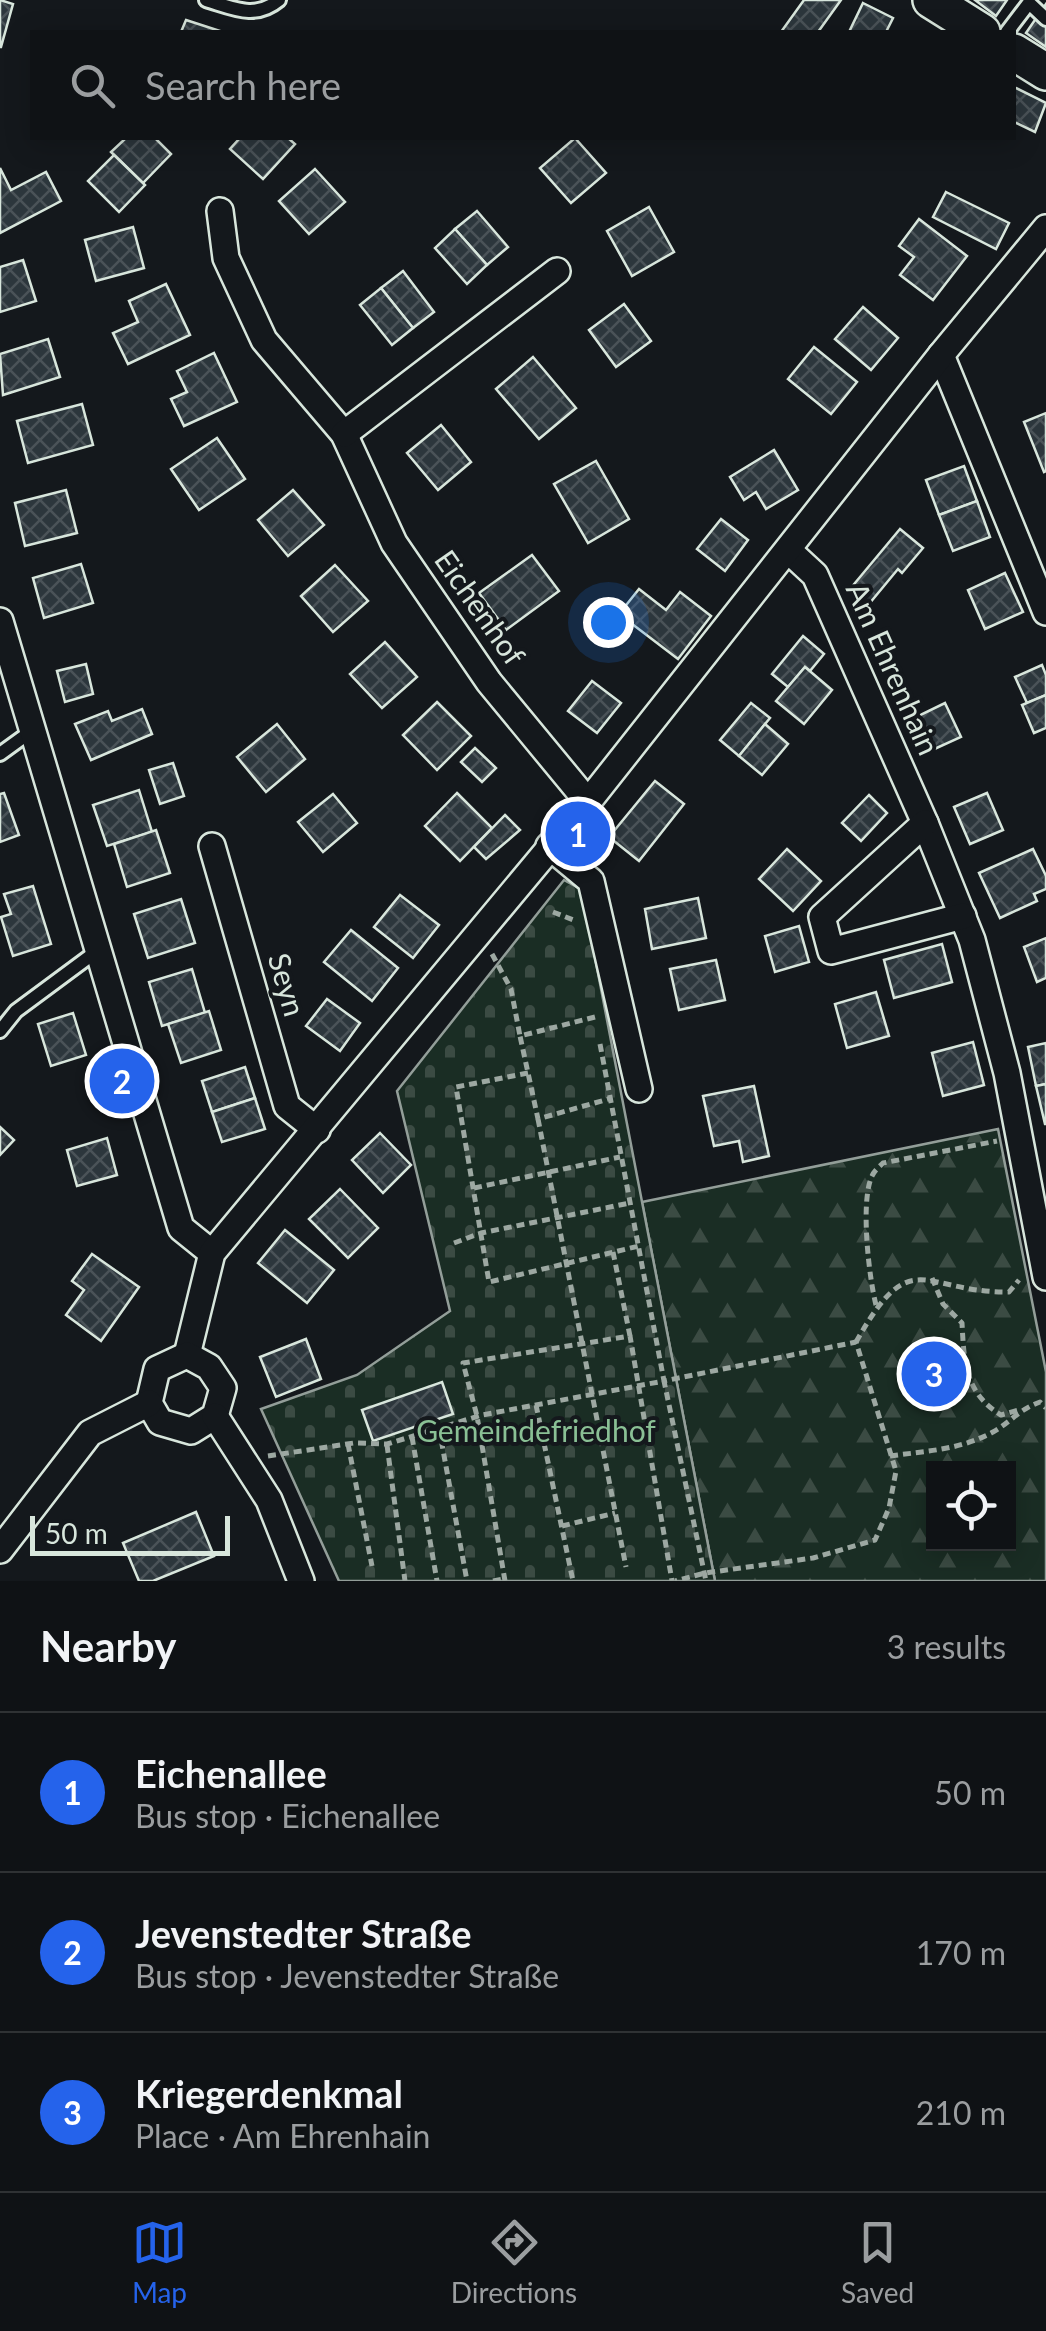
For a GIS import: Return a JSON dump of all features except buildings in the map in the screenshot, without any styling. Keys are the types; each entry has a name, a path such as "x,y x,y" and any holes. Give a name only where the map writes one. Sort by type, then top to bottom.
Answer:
{"street":[{"path":"932,0 979,30"},
{"path":"1016,53 1046,72"},
{"name":"Eichenhof","path":"220,211 226,258 264,340 344,434 394,543 489,682 588,802"},
{"path":"187,1356 212,1253 588,802 941,354 1046,228"},
{"path":"344,434 557,271"},
{"path":"941,354 1046,612"},
{"name":"Am Ehrenhain","path":"788,550 814,575 925,822 972,940 1007,1074 1046,1277"},
{"path":"0,621 181,1228 212,1253"},
{"path":"925,822 822,917 831,951 962,916"},
{"name":"Seyn","path":"212,846 287,1106 317,1130"},
{"path":"548,846 591,881 639,1088"},
{"path":"187,1356 209,1366 223,1388 215,1416 191,1431 160,1422 149,1403 157,1369 187,1356"},
{"path":"0,1550 90,1433 149,1403"},
{"path":"215,1416 268,1500 301,1581"}],"lane":[{"path":"206,0 251,13 266,10 278,0"},
{"path":"1008,30 1028,3 1046,19"},
{"path":"0,754 32,730"},
{"path":"0,1031 16,1010 97,951"}],"path":[{"path":"553,912 578,921"},
{"path":"480,931 511,988 626,1567"},
{"path":"520,1036 595,1017 705,1577"},
{"path":"528,1073 456,1087 489,1282 638,1246"},
{"path":"538,1120 639,1088"},
{"path":"876,1305 868,1276 868,1214 871,1176 882,1163 1019,1136"},
{"path":"992,1142 996,1159"},
{"path":"474,1188 620,1157"},
{"path":"454,1243 481,1233 630,1203"},
{"path":"612,1252 640,1386 673,1581 813,1558 876,1540 890,1508 896,1471 856,1342 876,1305 895,1285 932,1278 981,1292 1008,1292 1020,1281 1016,1264"},
{"path":"932,1278 943,1304 962,1323 963,1353 981,1403 1000,1415 1040,1402 1046,1408"},
{"path":"492,1581 505,1580 477,1416 463,1363 630,1336"},
{"path":"245,1460 348,1444 387,1444 477,1416 856,1342"},
{"path":"536,1405 573,1581"},
{"path":"890,1456 958,1447 996,1430 1019,1410"},
{"path":"440,1428 467,1581"},
{"path":"412,1437 437,1581"},
{"path":"348,1444 372,1566"},
{"path":"387,1444 406,1581"},
{"path":"562,1526 615,1513"}],"green space":[{"name":"Gemeindefriedhof","path":"564,880 582,890 715,1581 339,1581 261,1409 357,1375 450,1311 397,1091"},
{"path":"998,1129 1046,1372 1046,1581 715,1581 642,1202"}],"place":[{"name":"Eichenallee","path":"578,834"},
{"name":"Jevenstedter Straße","path":"122,1081"},
{"name":"Kriegerdenkmal","path":"934,1374"}]}
